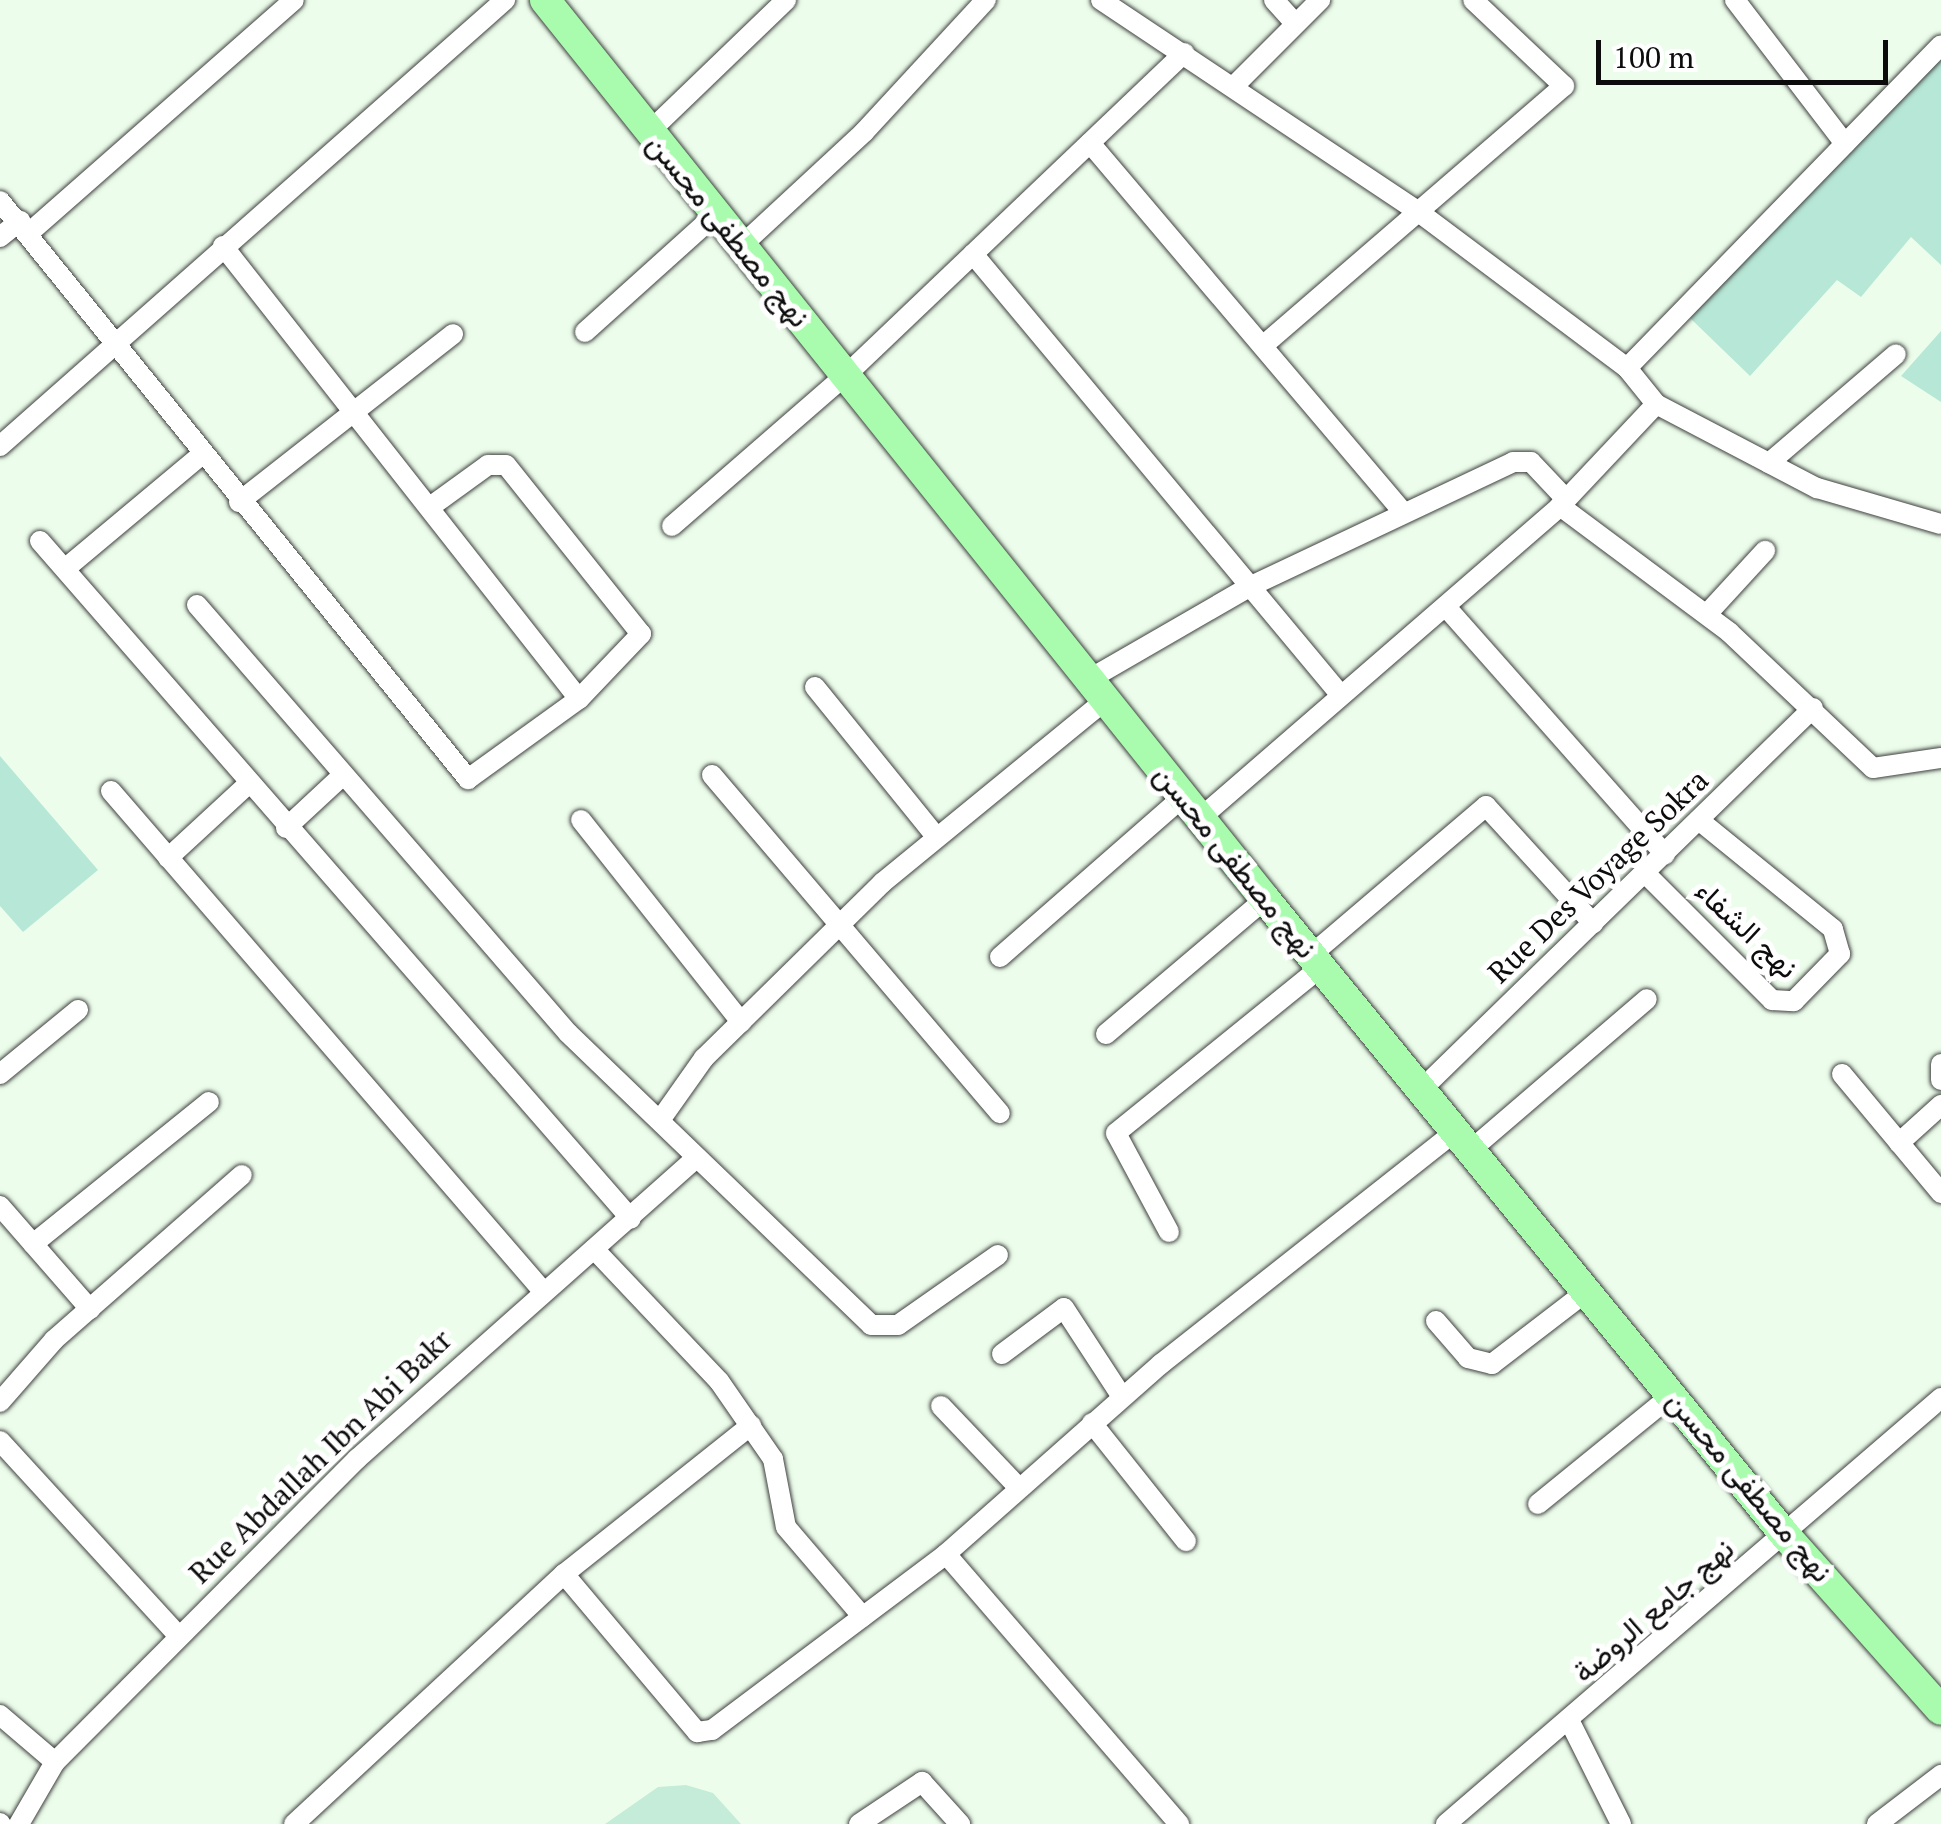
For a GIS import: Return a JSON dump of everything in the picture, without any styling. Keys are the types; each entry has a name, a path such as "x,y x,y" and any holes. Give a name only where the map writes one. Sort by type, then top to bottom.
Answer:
{"main road":[{"name":"نهج مصطفى محسن","path":"545,0 1096,690 1195,805 1265,898 1424,1087 1785,1535 1936,1694"}],"street":[{"path":"0,237 25,226 294,0"},
{"path":"0,446 505,0"},
{"path":"650,131 786,0"},
{"path":"741,246 986,0"},
{"path":"1101,0 1420,213 1627,368 1656,404 1854,503 1941,524"},
{"path":"1274,0 1294,22"},
{"path":"1234,86 1320,0"},
{"path":"1265,344 1564,86 1473,0"},
{"path":"1735,0 1845,144"},
{"path":"1627,368 1941,44"},
{"path":"672,526 846,375 1184,53"},
{"path":"1090,143 1265,344 1403,512"},
{"path":"0,201 120,342 202,455 461,778 475,778 580,699 641,634 506,465 488,466 430,508"},
{"path":"585,332 715,215"},
{"path":"223,246 580,699"},
{"path":"973,254 1339,694"},
{"path":"239,502 454,334"},
{"path":"1770,462 1896,354"},
{"path":"1000,957 1447,608 1563,503 1656,404"},
{"path":"66,568 202,455"},
{"path":"663,1116 741,1022 843,928 936,834 1096,690 1249,587 1522,459 1563,503 1707,614 1813,708 1873,768 1941,758"},
{"path":"40,542 247,785 631,1220"},
{"path":"1707,614 1765,550"},
{"path":"197,605 556,1019 663,1116 694,1160 879,1330 933,1304 998,1254"},
{"path":"1447,608 1665,854"},
{"path":"815,687 936,834"},
{"name":"Rue Des Voyage Sokra","path":"1424,1087 1813,708"},
{"path":"286,828 343,775"},
{"path":"712,775 1000,1113"},
{"path":"168,858 247,785"},
{"path":"112,791 542,1290"},
{"path":"1169,1232 1116,1134 1316,961 1486,806 1594,924"},
{"path":"581,820 741,1022"},
{"name":"نهج الشفاء","path":"1645,873 1772,1000 1794,1000 1840,954 1832,929 1700,820"},
{"path":"1106,1034 1265,898"},
{"path":"564,1574 697,1732 946,1554 1122,1397 1647,1000"},
{"path":"0,1074 78,1010"},
{"path":"1941,1064 1941,1080"},
{"path":"1842,1074 1941,1193"},
{"path":"33,1244 209,1102"},
{"path":"1899,1142 1941,1105"},
{"name":"Rue Abdallah Ibn Abi Bakr","path":"19,1824 55,1762 178,1635 542,1290 631,1220 694,1160"},
{"path":"0,1402 90,1309 242,1176"},
{"path":"0,1206 90,1309"},
{"path":"594,1249 751,1425 774,1460 786,1527 863,1617"},
{"path":"1436,1322 1468,1358 1492,1364 1587,1291"},
{"path":"1002,1354 1064,1308 1122,1397"},
{"path":"1538,1504 1672,1395"},
{"name":"نهج جامع الروضة","path":"1446,1824 1570,1722 1941,1398"},
{"path":"941,1406 1019,1488"},
{"path":"1092,1423 1186,1542"},
{"path":"294,1824 564,1574 751,1425"},
{"path":"0,1441 178,1635"},
{"path":"946,1554 1179,1824"},
{"path":"0,1715 55,1762"},
{"path":"1570,1722 1621,1824"},
{"path":"1877,1824 1941,1775"},
{"path":"860,1824 922,1782 960,1824"}],"shaded area":[{"path":"1941,57 1941,265 1911,237 1861,297 1837,280 1750,376 1690,318"},
{"path":"1941,331 1941,402 1901,376"},
{"path":"0,756 98,870 23,932 0,906"}],"green space":[{"path":"686,1785 713,1793 741,1824 605,1824 658,1787"}]}
